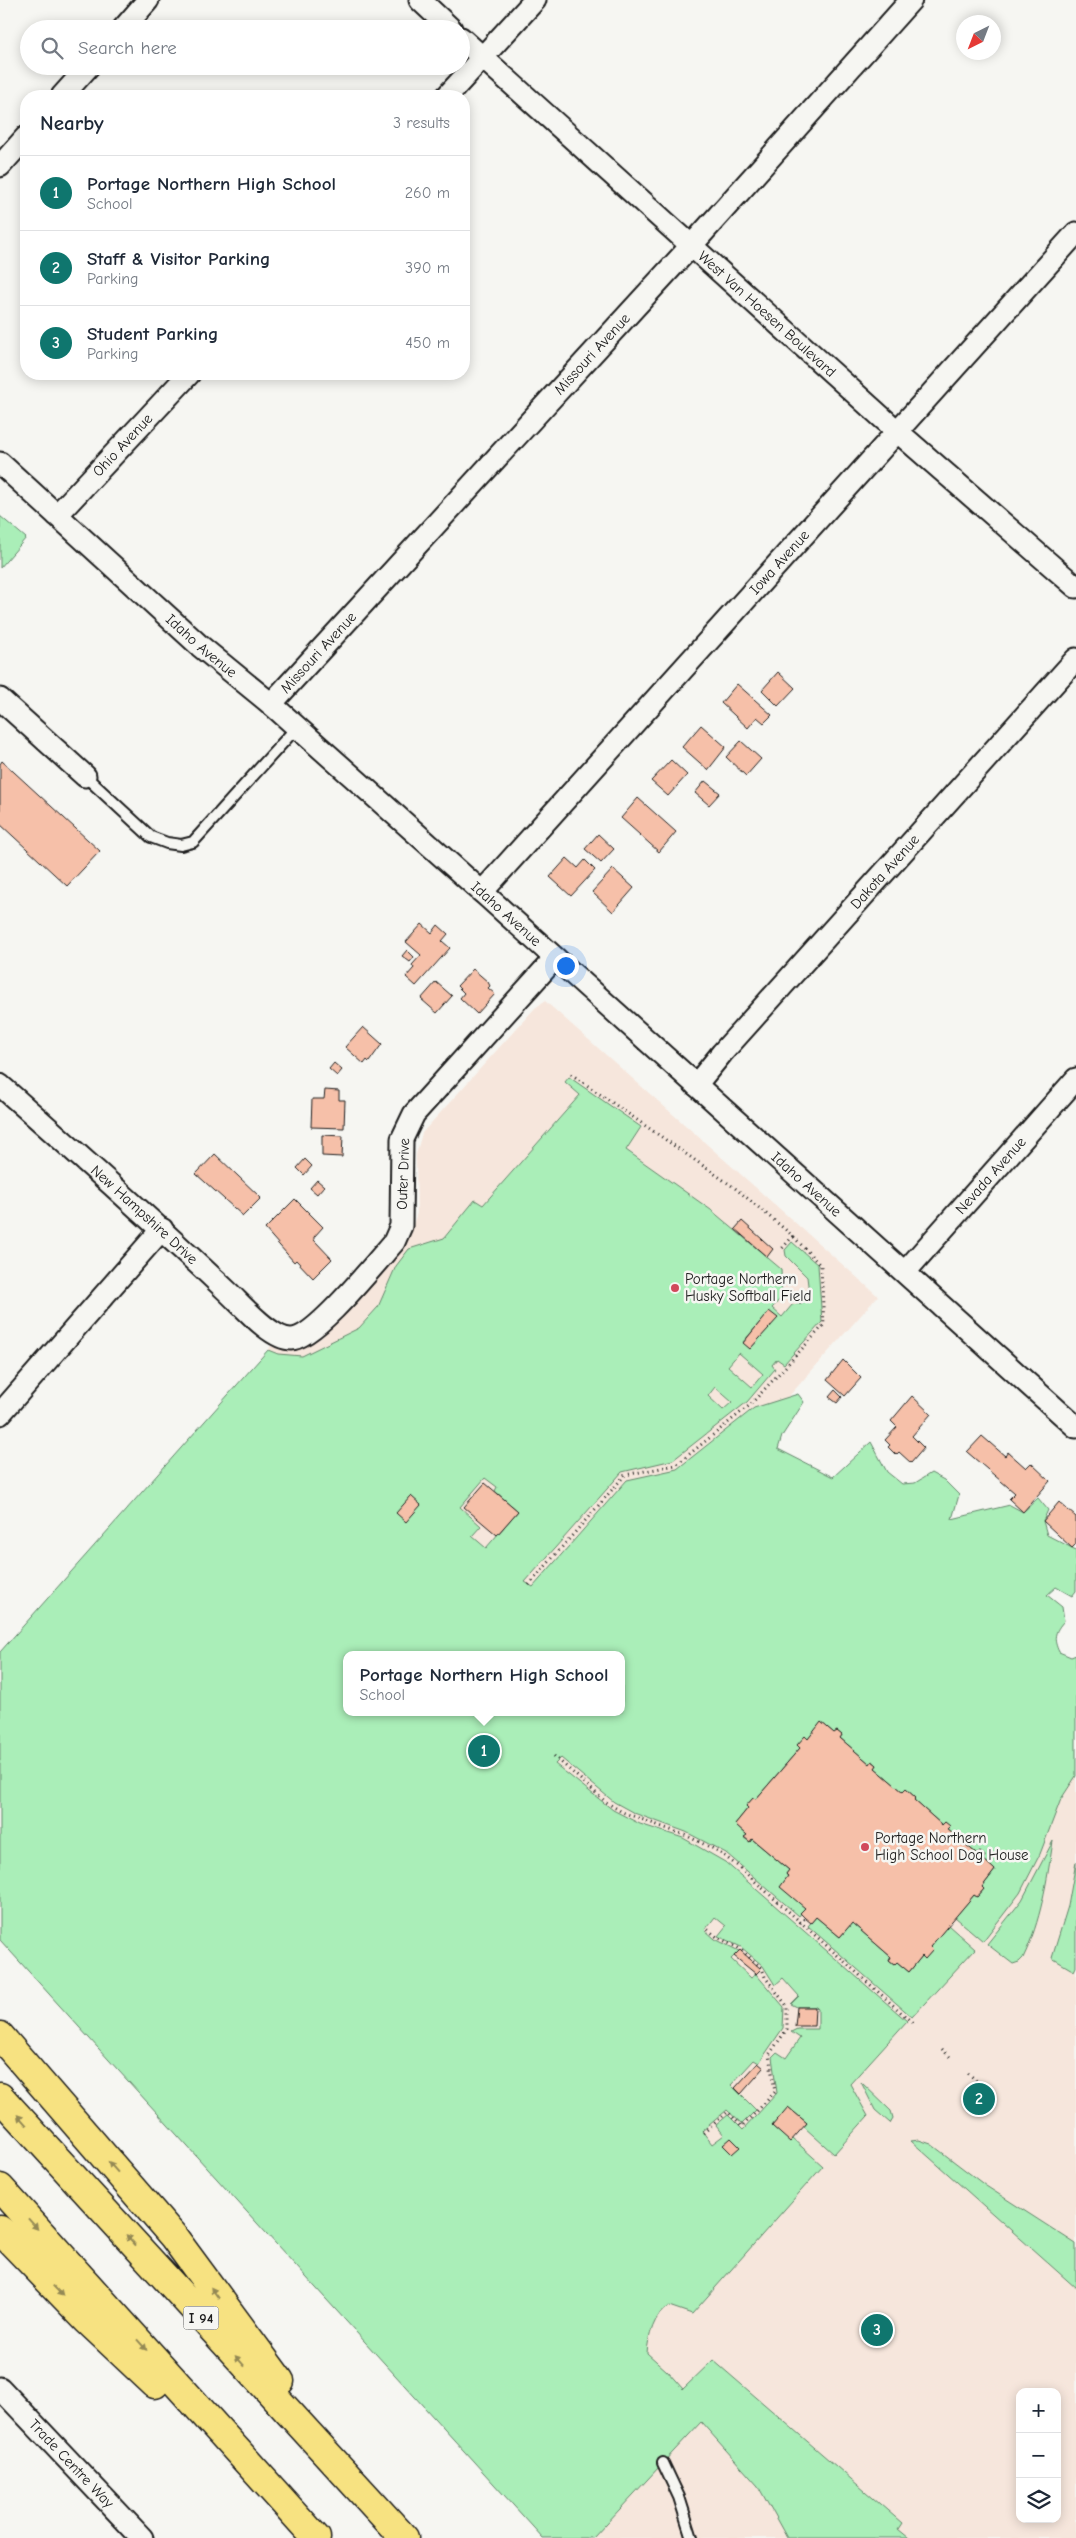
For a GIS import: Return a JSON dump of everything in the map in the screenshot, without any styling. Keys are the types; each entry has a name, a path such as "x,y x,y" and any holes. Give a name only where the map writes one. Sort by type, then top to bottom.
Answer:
{"highway":[{"path":"0,2036 173,2236 369,2501"},
{"name":"I 94","path":"0,2097 404,2538"},
{"path":"0,2188 316,2538"},
{"path":"0,2230 87,2320 296,2516"}],"street":[{"path":"131,20 148,0"},
{"path":"420,0 441,20"},
{"path":"470,72 535,0"},
{"name":"Missouri Avenue","path":"271,704 691,246 911,0"},
{"name":"West Van Hoesen Boulevard","path":"470,46 898,432 1076,587"},
{"path":"67,90 81,75"},
{"path":"453,90 467,75"},
{"path":"0,166 20,144"},
{"name":"Iowa Avenue","path":"482,892 1076,234"},
{"name":"Ohio Avenue","path":"57,515 183,380"},
{"name":"Idaho Avenue","path":"0,463 200,646 297,727 1076,1427"},
{"name":"Dakota Avenue","path":"696,1085 729,1045 1076,659"},
{"path":"0,699 85,776"},
{"name":"Outer Drive","path":"291,1339 306,1335 321,1323 394,1242 401,1226 402,1138 406,1127 414,1114 555,958"},
{"name":"Nevada Avenue","path":"905,1272 1076,1079"},
{"name":"New Hampshire Drive","path":"0,1085 162,1229 264,1326 284,1338 291,1339"},
{"path":"0,1414 162,1229"},
{"name":"Trade Centre Way","path":"0,2388 142,2538"}],"lane":[{"path":"85,776 151,837 167,843 180,845 193,842 297,727"},
{"path":"663,2463 679,2497 692,2538"}],"path":[{"path":"530,1585 625,1475 676,1465 750,1405 824,1326 822,1266 793,1236 735,1188 572,1074"},
{"path":"780,1251 793,1236"},
{"path":"554,1756 606,1802 622,1812 687,1836 716,1850 738,1867 914,2024"},
{"path":"800,1923 805,1918"},
{"path":"703,2133 728,2112 742,2127 775,2092 769,2055 786,2029 787,2006 765,1977 762,1968 740,1949 717,1937 706,1928"},
{"path":"942,2049 951,2058"},
{"path":"968,2073 992,2095"}],"shaded area":[{"path":"545,1001 878,1296 693,1504 1076,1713 1076,2538 543,2538 0,1940 265,1354 274,1342 297,1347 321,1338 391,1263 410,1234 417,1213 416,1155 422,1133 535,1008"}],"green space":[{"path":"0,516 26,538 0,568"},
{"path":"569,1077 641,1127 626,1150 711,1210 781,1269 782,1297 772,1308 782,1317 792,1305 802,1303 809,1293 807,1277 786,1256 785,1250 792,1242 818,1265 822,1322 784,1364 777,1359 772,1365 775,1369 747,1402 673,1460 622,1472 525,1582 533,1587 627,1480 677,1469 754,1408 798,1394 804,1402 782,1436 778,1449 833,1477 871,1442 887,1472 902,1484 915,1483 931,1473 944,1480 959,1495 952,1519 1010,1505 1023,1512 1038,1498 1048,1510 1043,1521 1047,1535 1076,1550 1076,1591 1072,1596 1056,1587 1047,1595 1062,1607 1064,1621 1058,1629 1056,1636 1059,1652 1071,1657 1076,1655 1076,1776 1061,1799 1040,1854 1020,1893 983,1941 955,1917 974,1895 977,1897 984,1889 982,1887 995,1870 983,1859 980,1852 977,1854 947,1829 949,1826 942,1825 914,1800 916,1798 906,1789 903,1792 875,1768 877,1765 873,1761 870,1764 840,1738 842,1735 837,1731 834,1733 822,1723 808,1739 805,1737 797,1745 800,1748 756,1799 753,1798 746,1806 748,1808 735,1824 747,1835 744,1838 750,1842 752,1839 789,1870 786,1874 805,1908 799,1916 726,1853 686,1832 634,1813 614,1802 561,1758 555,1764 613,1810 640,1824 683,1838 725,1862 907,2021 850,2084 868,2116 834,2154 804,2127 807,2123 789,2108 772,2126 790,2141 793,2139 823,2166 692,2314 669,2306 659,2314 653,2326 647,2353 683,2389 713,2360 902,2523 898,2529 909,2538 787,2538 758,2486 701,2422 593,2538 543,2538 0,1940 0,1652 268,1350 278,1354 302,1356 359,1328 378,1307 396,1266 409,1249 444,1238 475,1200 483,1205 580,1095 565,1082","holes":["769,1312 777,1318 750,1349 743,1342","739,1353 763,1374 752,1387 728,1366","715,1387 732,1402 723,1410 708,1396","485,1478 497,1487 495,1491 518,1511 486,1548 472,1536 481,1526 460,1507","715,1917 726,1926 718,1936 741,1947 763,1966 775,1985 783,1978 799,1996 791,2004 797,2007 816,2007 818,2009 818,2029 797,2029 791,2032 800,2038 786,2058 777,2052 772,2057 777,2093 743,2130 728,2115 716,2125 724,2135 712,2144 702,2131 727,2110 742,2124 756,2110 731,2085 754,2060 759,2063 783,2028 784,2007 756,1974 751,1978 731,1959 739,1951 715,1939 705,1930"]},
{"path":"1053,1841 1039,1915 1023,1958 1013,1964 987,1944 1022,1900"},
{"path":"1076,1862 1076,1967 1074,1971 1052,1958 1068,1906"},
{"path":"816,1917 840,1937 852,1923 891,1957 889,1961 894,1965 897,1962 909,1972 922,1956 925,1958 933,1950 930,1947 948,1925 975,1949 912,2017 808,1926"},
{"path":"861,2082 891,2111 893,2118 890,2123 875,2110"},
{"path":"919,2140 931,2144 986,2186 1076,2244 1076,2288 911,2141"}],"building":[{"path":"778,672 795,688 778,706 762,690"},
{"path":"737,684 772,715 764,723 757,717 748,728 721,703"},
{"path":"701,725 726,747 708,770 682,747"},
{"path":"741,741 761,759 746,776 726,757"},
{"path":"671,760 687,775 668,796 651,781"},
{"path":"2,761 100,851 67,886 0,824 0,764"},
{"path":"705,781 720,793 709,805 695,793"},
{"path":"638,798 676,832 659,852 621,818"},
{"path":"598,834 614,849 601,863 585,849"},
{"path":"567,858 578,868 585,860 595,870 571,896 550,877"},
{"path":"613,869 634,888 613,912 592,892"},
{"path":"422,924 432,933 438,925 448,934 442,941 450,948 416,986 406,977 414,968 412,965 421,955 406,942"},
{"path":"407,950 414,957 410,962 402,956"},
{"path":"473,969 488,982 490,986 488,988 495,994 477,1014 460,998 464,993 457,986"},
{"path":"436,982 452,996 437,1013 421,999"},
{"path":"363,1027 382,1044 369,1062 367,1060 364,1064 345,1047"},
{"path":"334,1063 342,1070 337,1076 329,1069"},
{"path":"325,1090 339,1091 339,1100 345,1100 344,1128 311,1127 312,1099 324,1099"},
{"path":"322,1135 343,1136 342,1157 322,1156"},
{"path":"215,1154 261,1198 243,1216 196,1174"},
{"path":"305,1159 312,1166 304,1175 297,1168"},
{"path":"317,1180 324,1186 317,1194 310,1188"},
{"path":"295,1199 323,1227 314,1237 314,1240 332,1259 313,1278 296,1260 294,1262 265,1229"},
{"path":"742,1221 773,1249 767,1257 735,1229"},
{"path":"769,1311 778,1318 750,1349 743,1343"},
{"path":"843,1360 861,1378 845,1396 827,1380"},
{"path":"835,1390 842,1397 837,1403 829,1397"},
{"path":"912,1396 931,1414 912,1436 924,1448 911,1463 899,1452 896,1455 888,1447 890,1445 885,1440 897,1427 891,1421"},
{"path":"982,1436 1005,1456 1008,1452 1026,1468 1031,1463 1050,1481 1023,1512 1009,1499 1015,1493 967,1452"},
{"path":"485,1483 518,1511 497,1535 464,1507"},
{"path":"411,1496 421,1505 406,1522 396,1513"},
{"path":"1059,1502 1076,1517 1076,1544 1072,1548 1043,1521"},
{"name":"Portage Northern High School Dog House","path":"821,1722 834,1733 837,1731 842,1735 840,1738 870,1764 872,1761 877,1765 875,1768 903,1792 906,1789 916,1798 914,1800 942,1825 945,1822 950,1826 947,1829 977,1854 980,1852 985,1856 983,1859 995,1870 982,1887 984,1889 977,1897 974,1895 930,1947 933,1950 925,1959 922,1956 909,1972 897,1962 894,1965 889,1961 891,1957 852,1923 840,1937 816,1917 811,1923 805,1918 800,1913 805,1908 780,1887 788,1876 786,1874 789,1870 752,1839 750,1842 744,1837 747,1835 735,1824 748,1808 746,1806 753,1798 756,1799 800,1748 797,1745 805,1736 808,1739"},
{"path":"740,1950 761,1969 756,1974 734,1956"},
{"path":"797,2007 815,2007 814,2026 795,2026"},
{"path":"758,2063 764,2068 741,2094 735,2088"},
{"path":"788,2107 807,2123 790,2142 772,2126"},
{"path":"731,2138 740,2147 732,2154 723,2145"}],"place":[{"name":"Portage Northern Husky Softball Field","path":"675,1288"},
{"name":"Portage Northern High School","path":"484,1751"},
{"name":"Portage Northern High School Dog House","path":"865,1847"},
{"name":"Staff & Visitor Parking","path":"979,2099"},
{"name":"Student Parking","path":"877,2330"}]}
